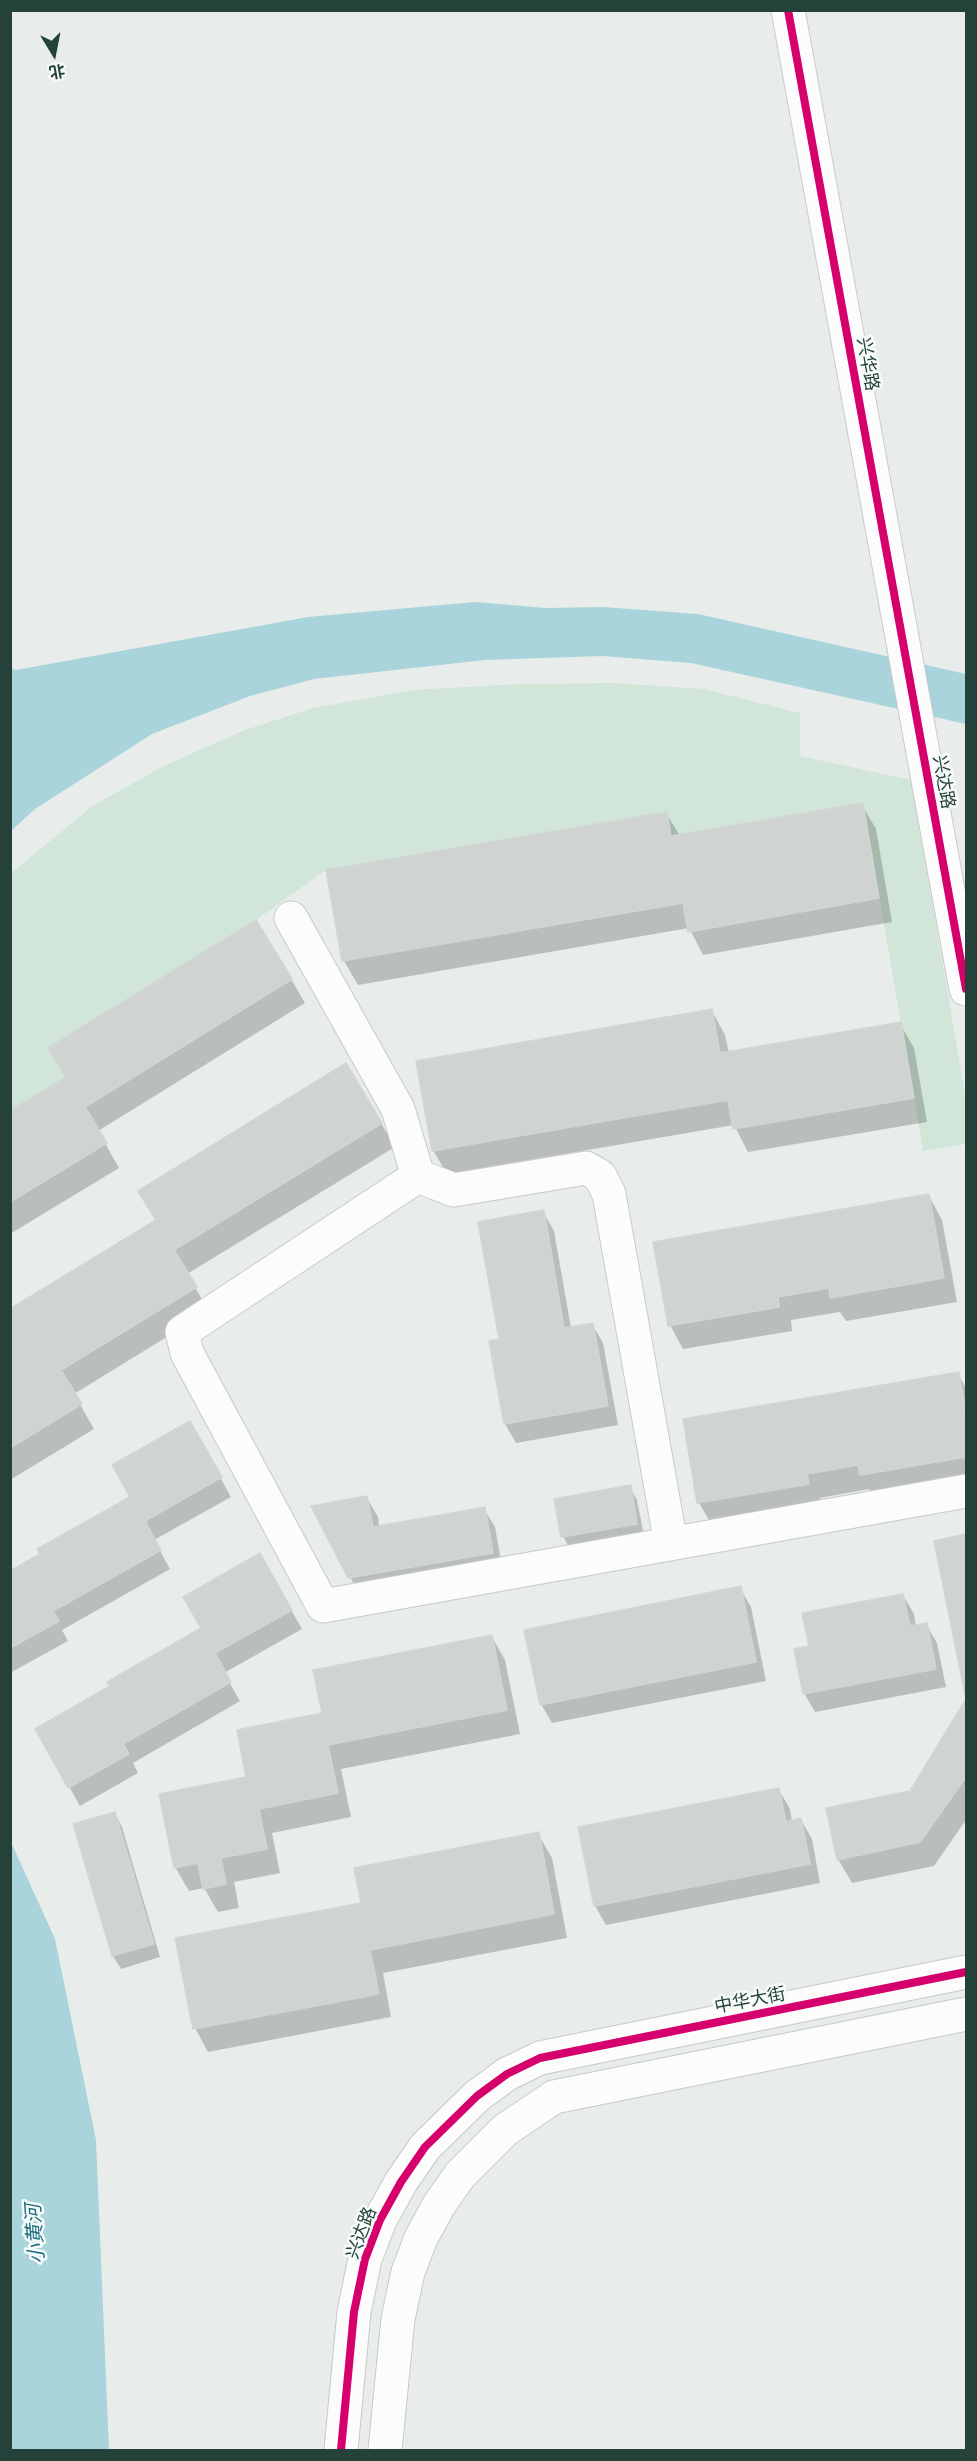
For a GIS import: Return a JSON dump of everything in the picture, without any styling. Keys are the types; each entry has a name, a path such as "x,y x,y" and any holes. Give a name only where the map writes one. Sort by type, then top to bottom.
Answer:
{"street":[{"name":"兴华路","path":"788,10 918,723"},
{"name":"兴达路","path":"918,723 966,989"},
{"path":"291,918 398,1109 418,1176"},
{"path":"418,1176 454,1191 586,1168 600,1176 609,1194 671,1544"},
{"path":"418,1176 182,1332 187,1353 323,1606 966,1491"},
{"name":"中华大街","path":"540,2058 966,1972"},
{"path":"385,2451 398,2319 408,2272 421,2238 460,2175 505,2130 554,2097 966,2014"},
{"name":"兴达路","path":"341,2451 354,2312 365,2259 380,2220 401,2182 425,2147 449,2120 507,2074 540,2058"}],"green space":[{"path":"614,683 704,689 800,713 800,756 911,780 966,1100 966,1144 923,1151 863,803 671,836 667,812 326,870 256,920 49,1047 66,1077 11,1111 11,873 94,805 162,767 242,731 313,708 413,690 519,684"}],"water":[{"path":"475,602 546,608 603,607 698,614 966,674 966,724 691,663 602,656 485,660 314,679 250,696 152,734 35,809 11,831 11,668 16,670 308,617"},
{"name":"小黄河","path":"10,1840 55,1939 96,2140 109,2450 11,2450"}],"building":[{"path":"863,803 879,898 688,932 683,903 342,961 326,870 667,812 671,836"},
{"path":"256,920 292,979 85,1107 107,1143 10,1202 10,1111 66,1077 48,1048"},
{"path":"712,1009 720,1053 901,1022 914,1098 733,1129 728,1100 432,1151 416,1061"},
{"path":"346,1063 382,1123 174,1250 197,1287 61,1370 82,1404 10,1448 10,1309 156,1220 138,1191"},
{"path":"929,1194 944,1278 830,1298 829,1288 778,1297 779,1307 668,1326 653,1242"},
{"path":"544,1210 564,1328 499,1339 478,1222"},
{"path":"593,1323 608,1406 504,1424 489,1341"},
{"path":"959,1372 966,1415 966,1457 860,1475 858,1465 807,1474 809,1484 697,1503 683,1419"},
{"path":"190,1421 222,1477 145,1521 161,1550 53,1611 59,1621 10,1648 10,1571 40,1554 37,1549 130,1497 112,1465"},
{"path":"631,1485 637,1524 561,1537 554,1499"},
{"path":"367,1496 373,1527 485,1507 493,1553 348,1578 311,1506"},
{"path":"966,1534 966,1699 934,1541"},
{"path":"260,1553 292,1610 215,1653 231,1682 123,1744 129,1754 68,1788 35,1729 110,1686 107,1682 201,1628 183,1597"},
{"path":"741,1586 756,1662 540,1705 524,1630"},
{"path":"903,1594 910,1626 927,1623 936,1669 803,1694 794,1649 809,1646 802,1613"},
{"path":"492,1635 507,1710 328,1745 338,1793 259,1809 267,1849 221,1858 226,1884 203,1889 198,1863 174,1868 159,1794 246,1777 237,1730 322,1713 313,1670"},
{"path":"966,1699 966,1777 920,1842 837,1860 826,1808 910,1791"},
{"path":"779,1788 786,1822 801,1818 810,1864 594,1906 578,1827"},
{"path":"115,1812 154,1944 112,1956 73,1824"},
{"path":"539,1832 554,1914 370,1950 379,1994 193,2029 175,1938 361,1903 354,1868"}],"cycle path":[{"path":"788,10 966,989"},
{"path":"341,2450 354,2312 365,2259 380,2220 401,2182 425,2147 477,2096 507,2074 540,2058 966,1972"}]}
